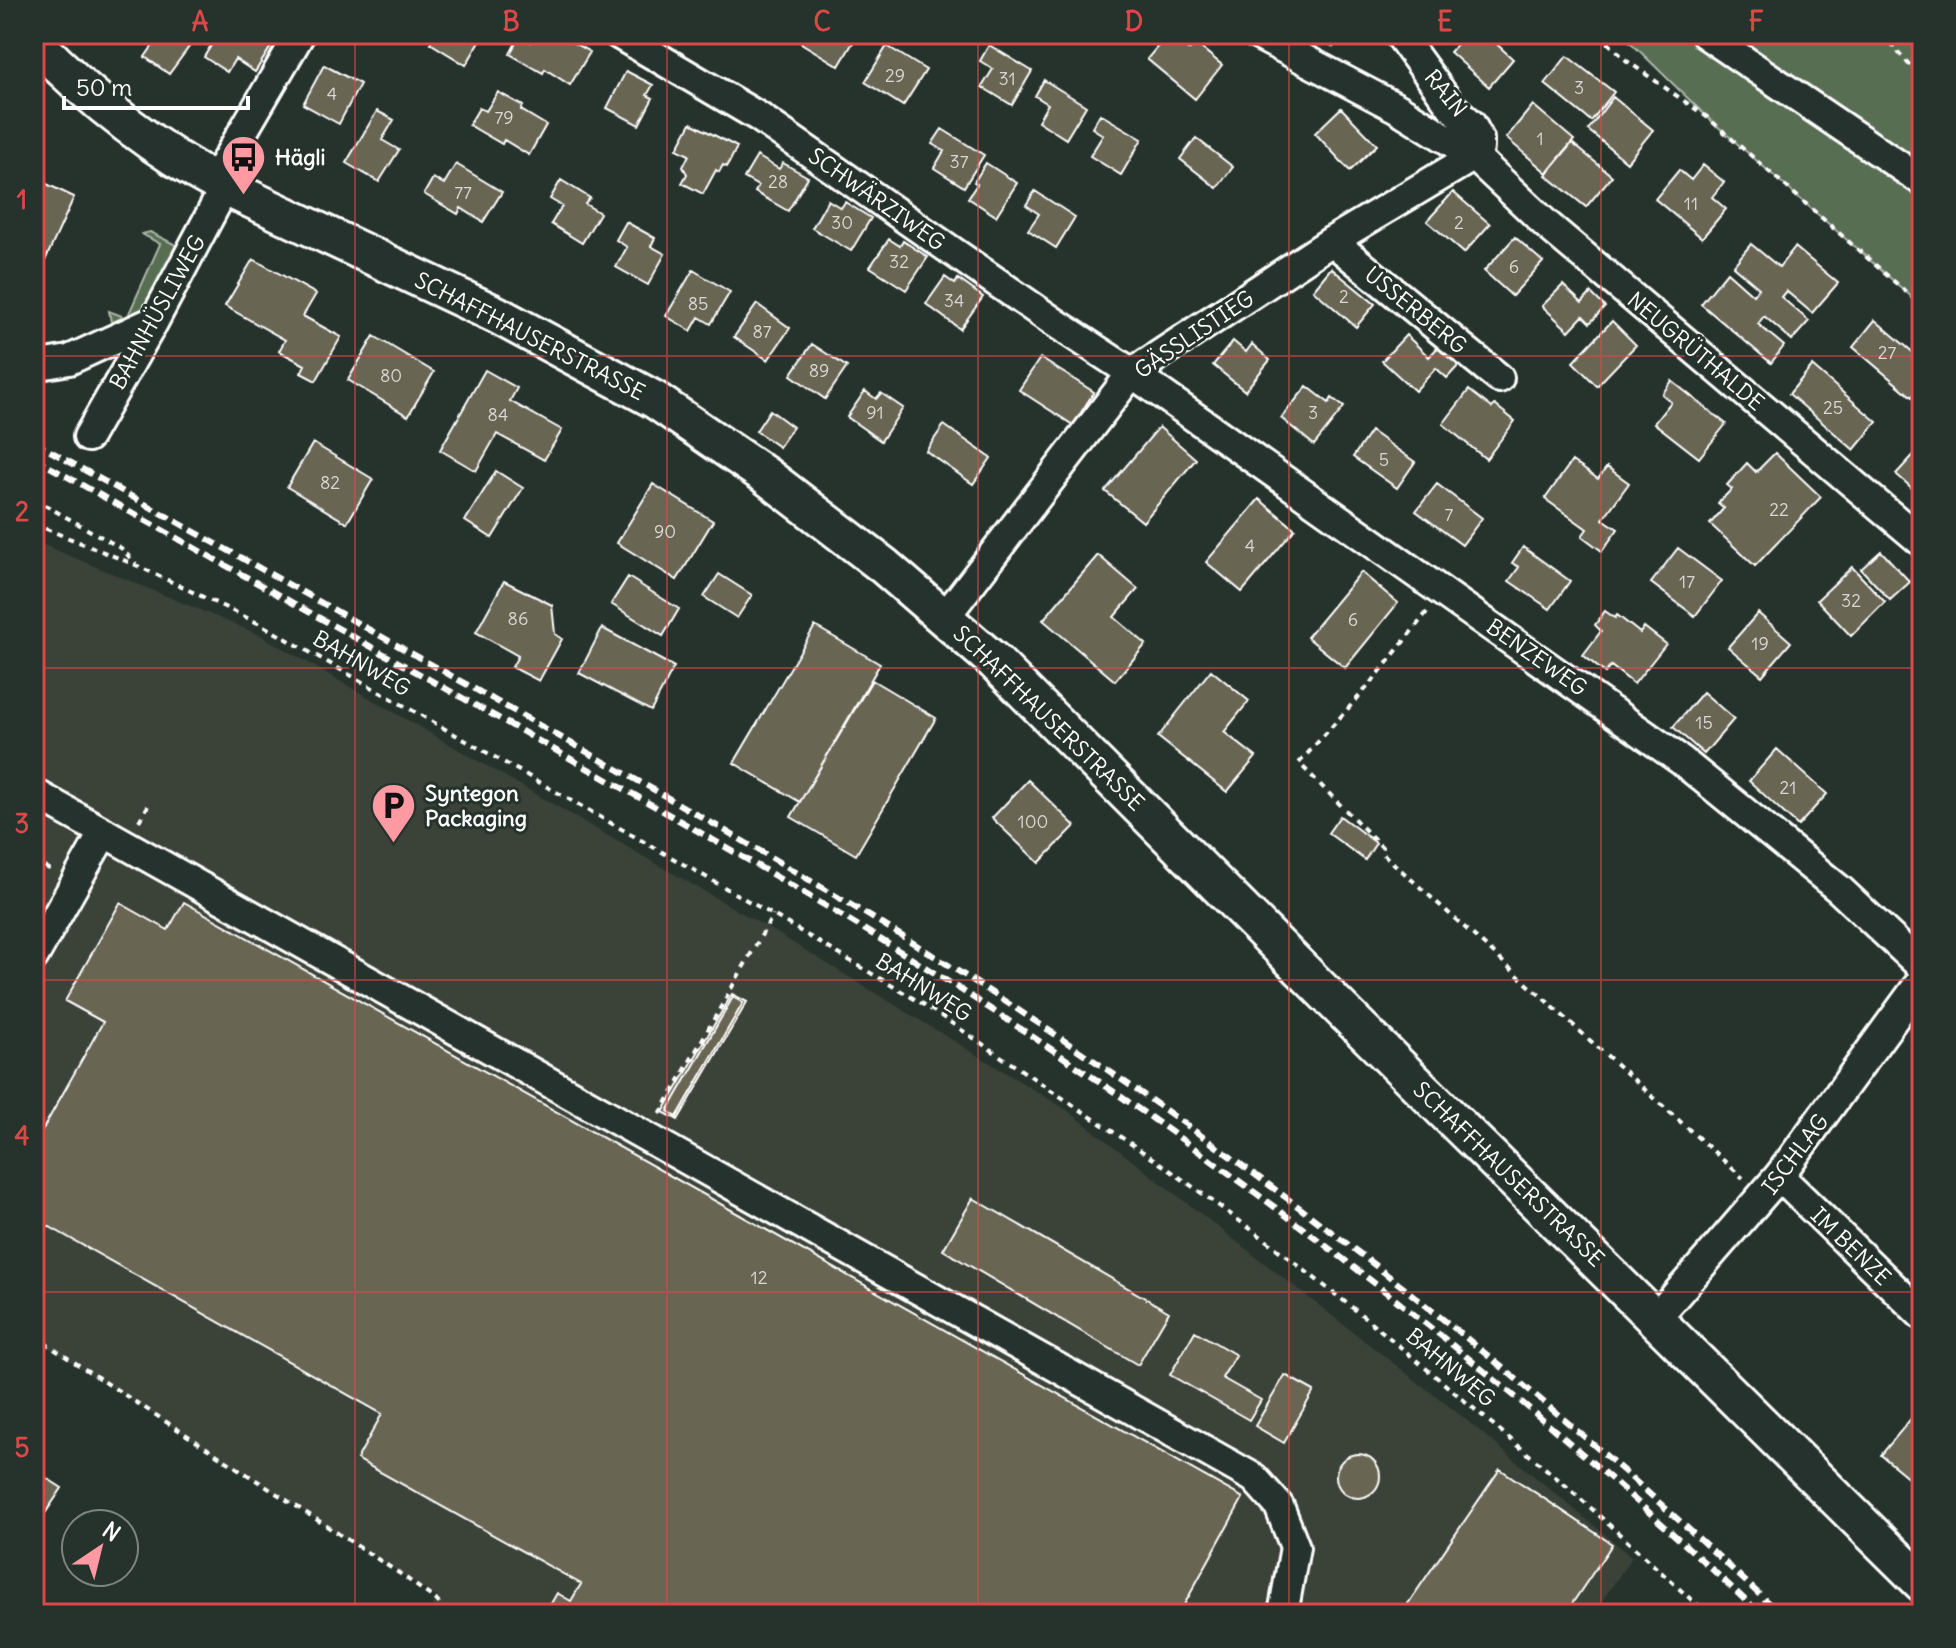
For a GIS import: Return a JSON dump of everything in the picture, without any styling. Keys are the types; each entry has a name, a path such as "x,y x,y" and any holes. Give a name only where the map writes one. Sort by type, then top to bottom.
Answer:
{"main road":[{"name":"SCHAFFHAUSERSTRASSE","path":"34,41 93,99 182,164 497,315 655,400 765,475 884,566 994,661 1922,1583"}],"street":[{"name":"BAHNHÜSLIWEG","path":"88,437 154,321 220,184 300,34"},
{"name":"SCHWÄRZIWEG","path":"618,34 759,117 1132,373"},
{"name":"NEUGRÜTHALDE","path":"1256,34 1397,108 1474,156 1546,224 1922,542"},
{"name":"RAIN","path":"1399,34 1452,107 1471,124 1479,139 1479,148 1474,156"},
{"path":"1705,34 1922,181"},
{"name":"GÄSSLISTIEG","path":"945,617 1132,373 1332,241 1474,156"},
{"name":"USSERBERG","path":"1332,241 1499,378"},
{"path":"34,366 69,360 154,321"},
{"name":"BENZEWEG","path":"1132,373 1682,761 1840,890 1922,967"},
{"path":"34,793 1254,1478 1279,1506 1295,1547 1283,1614"},
{"path":"34,956 104,832"},
{"name":"ISCHLAG","path":"1656,1318 1771,1186 1922,980"},
{"name":"IM BENZE","path":"1771,1186 1922,1315"}],"path":[{"path":"1599,34 1627,61 1707,117 1922,306"},
{"path":"1882,34 1922,79"},
{"path":"34,499 121,548 138,566"},
{"name":"BAHNWEG","path":"34,524 138,566 262,625 773,915 936,1012 1090,1115 1263,1238 1468,1401 1707,1614"},
{"path":"1443,591 1372,682 1299,763 1382,847 1382,853 1771,1186"},
{"path":"646,1137 773,915"},
{"path":"34,1336 399,1573 436,1600 449,1614"}],"shaded area":[{"name":"Syntegon Packaging","path":"34,541 260,635 780,935 1067,1110 1459,1414 1632,1557 1593,1614 428,1614 437,1597 34,1338"}],"green space":[{"path":"1622,34 1922,34 1922,306 1707,117"},
{"path":"150,232 174,244 179,251 143,311 122,323 111,322 109,311 127,318 160,244 142,234"}],"building":[{"path":"161,34 171,34 189,47 169,74 145,57"},
{"path":"218,34 279,34 255,72 235,59 227,72 204,57"},
{"path":"436,34 484,34 466,65 430,43"},
{"path":"536,34 563,34 561,36 590,52 570,85 545,69 543,73 510,54 520,35 531,42"},
{"path":"807,34 858,34 839,66 801,43"},
{"path":"1168,34 1189,50 1195,43 1222,65 1195,99 1147,59"},
{"path":"1317,34 1344,34 1333,47"},
{"path":"1466,34 1491,34 1489,37 1513,59 1489,87 1450,52"},
{"path":"989,45 1032,71 1012,105 982,87 993,69 980,61"},
{"path":"887,46 926,70 903,106 865,82"},
{"path":"1567,56 1614,92 1591,121 1545,84"},
{"path":"324,65 360,84 339,124 303,104"},
{"path":"626,71 653,85 647,95 653,98 639,125 607,108"},
{"path":"1044,80 1086,106 1066,139 1038,121 1048,104 1035,96"},
{"path":"498,92 523,106 521,110 546,125 529,155 469,125 479,108 486,111"},
{"path":"1613,97 1653,130 1627,162 1588,130"},
{"path":"1533,105 1574,140 1547,173 1506,138"},
{"path":"1341,108 1377,145 1350,171 1315,133"},
{"path":"377,111 394,120 382,140 399,150 379,182 346,163"},
{"path":"1100,114 1142,139 1121,175 1090,156 1103,135 1092,128"},
{"path":"691,123 737,147 727,167 723,165 719,172 716,170 703,194 682,183 687,174 683,167 689,155 677,149"},
{"path":"942,129 984,155 964,187 934,168 944,151 932,144"},
{"path":"1196,138 1233,167 1217,188 1180,159"},
{"path":"1572,143 1612,176 1586,207 1546,175"},
{"path":"757,156 779,169 783,163 808,177 788,211 755,192 758,186 744,178"},
{"path":"986,163 1017,183 996,216 968,198"},
{"path":"456,164 502,192 483,222 461,208 458,214 424,194 433,178 444,184"},
{"path":"1703,165 1724,182 1712,197 1726,209 1702,238 1655,199 1679,170 1691,180"},
{"path":"34,178 74,197 34,285"},
{"path":"561,180 590,198 585,204 600,213 582,243 551,224 562,206 550,199"},
{"path":"1035,191 1075,217 1056,248 1028,230 1039,214 1026,205"},
{"path":"1453,192 1490,224 1464,253 1427,221"},
{"path":"828,200 841,208 845,202 871,218 851,251 812,228"},
{"path":"626,222 655,238 651,246 665,254 648,285 616,267 627,247 616,240"},
{"path":"1515,237 1543,262 1512,296 1484,271"},
{"path":"889,239 900,246 903,241 928,257 906,290 870,267"},
{"path":"1751,244 1779,267 1795,247 1838,283 1812,313 1786,291 1781,297 1809,321 1792,340 1764,316 1758,324 1784,346 1771,363 1701,304 1727,272 1753,295 1759,288 1733,266"},
{"path":"253,259 316,294 303,316 341,337 316,381 301,373 305,365 279,351 285,340 225,306"},
{"path":"1331,268 1375,304 1356,327 1313,290"},
{"path":"693,270 730,292 711,324 699,317 691,331 666,316"},
{"path":"945,277 955,284 958,279 983,297 960,329 926,304"},
{"path":"1563,285 1582,303 1591,293 1605,307 1590,323 1583,316 1569,331 1542,306"},
{"path":"757,304 790,328 768,360 734,337"},
{"path":"1875,320 1922,360 1922,386 1912,397 1853,347"},
{"path":"1612,321 1636,345 1597,386 1573,362"},
{"path":"1406,335 1429,357 1439,346 1459,365 1447,378 1436,368 1415,391 1382,361"},
{"path":"374,336 434,372 408,416 348,380"},
{"path":"1233,341 1246,352 1252,344 1270,360 1245,391 1213,365"},
{"path":"812,344 847,367 825,399 791,375"},
{"path":"1040,358 1094,392 1073,425 1019,390"},
{"path":"1812,366 1877,422 1854,450 1789,394"},
{"path":"485,370 517,388 510,401 562,430 544,460 497,434 476,471 440,450"},
{"path":"1672,381 1726,424 1699,458 1654,423 1671,402 1662,394"},
{"path":"1307,386 1329,403 1332,398 1344,407 1314,445 1281,418"},
{"path":"1469,390 1515,421 1486,459 1443,424"},
{"path":"865,391 876,399 881,393 903,408 881,441 847,417"},
{"path":"770,410 793,427 779,447 756,431"},
{"path":"944,425 991,458 973,484 926,451"},
{"path":"1159,427 1196,459 1143,522 1105,491"},
{"path":"1371,431 1415,462 1397,488 1353,457"},
{"path":"313,443 373,479 347,523 287,487"},
{"path":"1920,448 1922,450 1922,497 1896,474"},
{"path":"1775,453 1821,497 1755,566 1710,524 1724,508 1718,503 1732,489 1727,485 1747,463 1756,472"},
{"path":"1572,461 1598,479 1607,467 1629,483 1603,519 1618,529 1602,551 1582,536 1587,529 1545,499"},
{"path":"496,471 523,488 492,538 465,521"},
{"path":"653,484 713,521 677,580 617,543"},
{"path":"1437,484 1482,518 1462,545 1416,511"},
{"path":"1259,499 1295,529 1242,592 1206,562"},
{"path":"1523,547 1570,581 1550,609 1509,581 1519,567 1512,563"},
{"path":"1678,548 1722,581 1695,616 1651,583"},
{"path":"1881,551 1910,582 1890,600 1861,569"},
{"path":"1098,555 1138,589 1114,617 1146,644 1115,681 1043,620"},
{"path":"1852,567 1885,602 1851,636 1817,600"},
{"path":"1361,572 1398,603 1345,668 1307,637"},
{"path":"719,574 752,595 737,618 704,597"},
{"path":"628,577 679,609 663,636 611,604"},
{"path":"504,581 552,605 555,634 562,639 539,681 512,667 518,656 476,632"},
{"path":"1605,611 1615,618 1617,615 1640,633 1644,627 1666,644 1634,684 1611,666 1605,673 1583,655 1601,631 1595,625"},
{"path":"1758,613 1791,642 1762,676 1728,647"},
{"path":"815,626 880,664 800,802 734,763"},
{"path":"602,628 674,667 651,711 579,673"},
{"path":"1211,670 1249,701 1224,732 1256,757 1227,792 1158,737"},
{"path":"872,680 936,718 856,855 791,817"},
{"path":"1703,692 1734,719 1704,754 1673,727"},
{"path":"1777,749 1827,794 1798,826 1749,781"},
{"path":"1028,780 1075,826 1039,863 992,818"},
{"path":"1340,816 1376,843 1365,860 1328,833"},
{"path":"184,902 1243,1498 1179,1614 545,1614 557,1593 571,1601 581,1584 357,1459 382,1414 34,1218 34,1145 103,1022 65,1001 120,903 168,930"},
{"path":"732,994 747,1002 678,1120 663,1112"},
{"path":"733,997 743,1003 677,1117 668,1111"},
{"path":"973,1198 1169,1312 1138,1365 943,1250"},
{"path":"1195,1331 1236,1355 1222,1378 1261,1400 1249,1420 1170,1375"},
{"path":"1285,1375 1314,1391 1284,1443 1255,1426"},
{"path":"1922,1405 1922,1487 1921,1488 1881,1455"},
{"path":"1358,1454 1373,1461 1380,1476 1373,1491 1358,1498 1343,1491 1336,1476 1343,1461"},
{"path":"1500,1469 1612,1544 1565,1614 1401,1614"},
{"path":"34,1470 62,1488 34,1530"}],"railway":[{"path":"34,442 736,837 914,943 1079,1051 1289,1200 1491,1358 1590,1441 1780,1614"},
{"path":"34,458 737,854 912,959 1074,1064 1279,1210 1379,1286 1573,1446 1760,1614"}],"place":[{"name":"Hägli","path":"244,196"},
{"name":"Syntegon Packaging","path":"394,845"}]}
